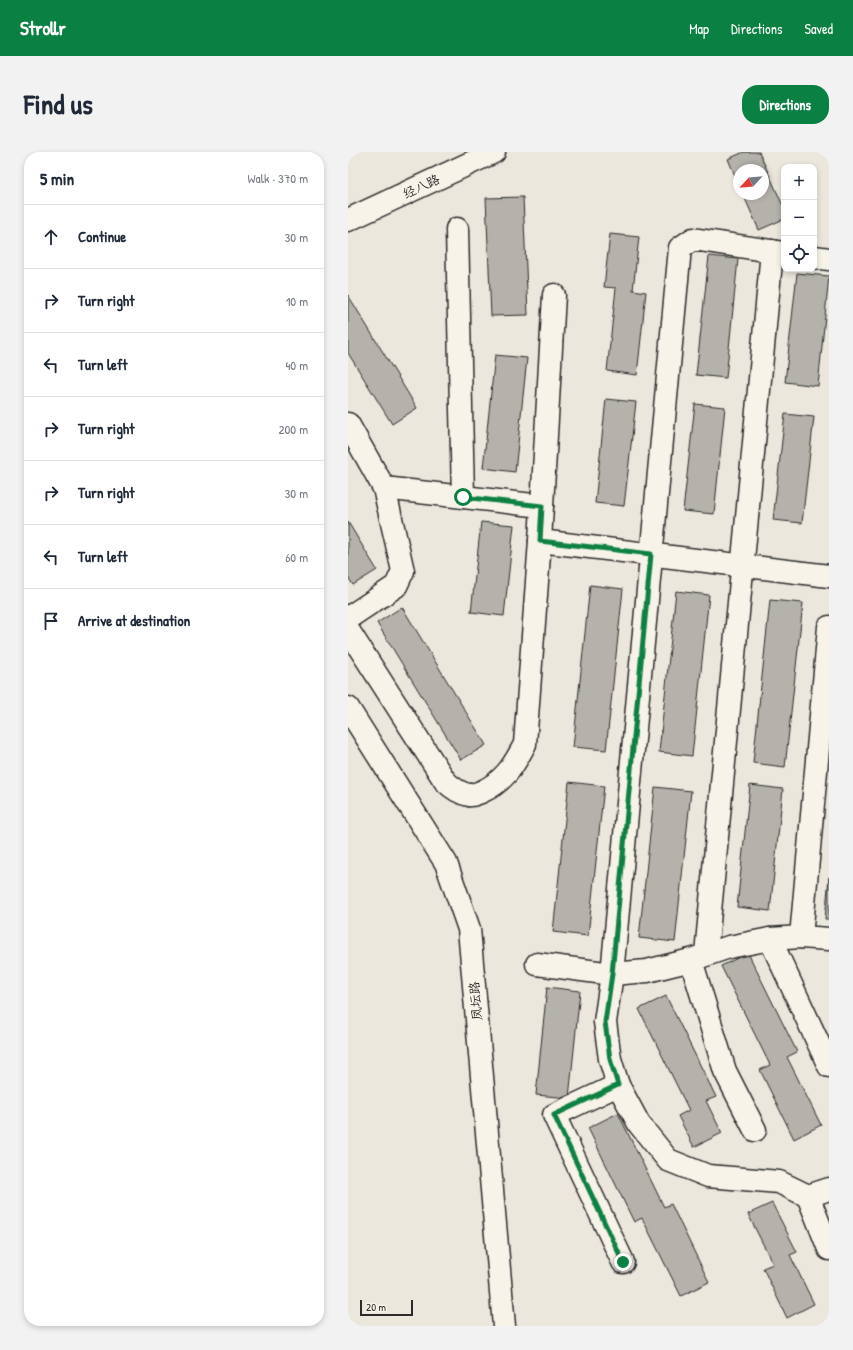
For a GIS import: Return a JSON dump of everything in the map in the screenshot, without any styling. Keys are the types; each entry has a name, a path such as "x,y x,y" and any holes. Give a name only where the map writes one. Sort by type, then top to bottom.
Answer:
{"street":[{"name":"经八路","path":"348,220 494,152"},
{"path":"457,228 463,497"},
{"path":"755,1130 726,1071 698,957 778,252 693,239 680,248 612,974 605,1022 610,1059 618,1085 638,1124 668,1160 708,1176 779,1182 808,1196 829,1249"},
{"path":"817,257 829,259"},
{"path":"348,630 445,781 457,792 471,796 486,790 501,780 513,767 525,744 540,541 554,295"},
{"path":"348,424 355,453 384,488 403,571 396,586 348,618"},
{"path":"384,488 542,506"},
{"path":"540,541 829,576"},
{"path":"801,937 829,627"},
{"name":"凤坛路","path":"348,708 446,863 469,928 504,1326"},
{"path":"537,964 612,974 647,971 729,947 770,939 801,937 829,939"},
{"path":"770,939 829,1066"},
{"path":"618,1085 554,1115 623,1262"},
{"path":"808,1196 829,1189"}],"building":[{"path":"744,152 759,152 764,164 733,164 733,171 728,159"},
{"path":"769,174 781,201 781,220 759,230 746,200 769,200"},
{"path":"523,197 528,315 491,316 486,198"},
{"path":"610,234 639,237 633,290 646,292 637,375 607,371 616,288 604,287"},
{"path":"709,256 738,259 726,378 696,375"},
{"path":"797,273 829,276 818,386 785,382"},
{"path":"348,295 417,408 392,424 348,353"},
{"path":"495,355 527,358 515,472 483,468"},
{"path":"606,399 636,402 624,506 595,503"},
{"path":"695,404 725,407 714,514 683,511"},
{"path":"785,414 814,417 802,523 773,520"},
{"path":"348,522 377,570 353,585 348,577"},
{"path":"481,522 514,525 504,616 471,612"},
{"path":"590,585 623,589 606,750 573,747"},
{"path":"676,591 709,595 692,756 659,752"},
{"path":"770,600 803,603 785,767 753,763"},
{"path":"402,607 486,745 461,760 377,623"},
{"path":"569,782 604,786 588,936 553,932"},
{"path":"750,785 783,789 770,911 737,907"},
{"path":"655,787 691,791 675,942 639,938"},
{"path":"829,877 829,919 825,919"},
{"path":"748,953 797,1052 787,1057 821,1125 794,1139 760,1070 770,1065 721,966"},
{"path":"547,987 580,991 569,1098 536,1095"},
{"path":"666,996 716,1097 706,1101 722,1133 694,1147 678,1116 689,1110 639,1009"},
{"path":"618,1113 664,1207 671,1204 709,1282 681,1296 642,1218 634,1222 588,1128"},
{"path":"772,1203 797,1252 790,1255 814,1304 787,1318 763,1268 773,1264 748,1214"}],"route":[{"path":"463,497 542,506 540,541 651,554 612,974 605,1022 610,1059 618,1085 554,1115 623,1262"}]}
